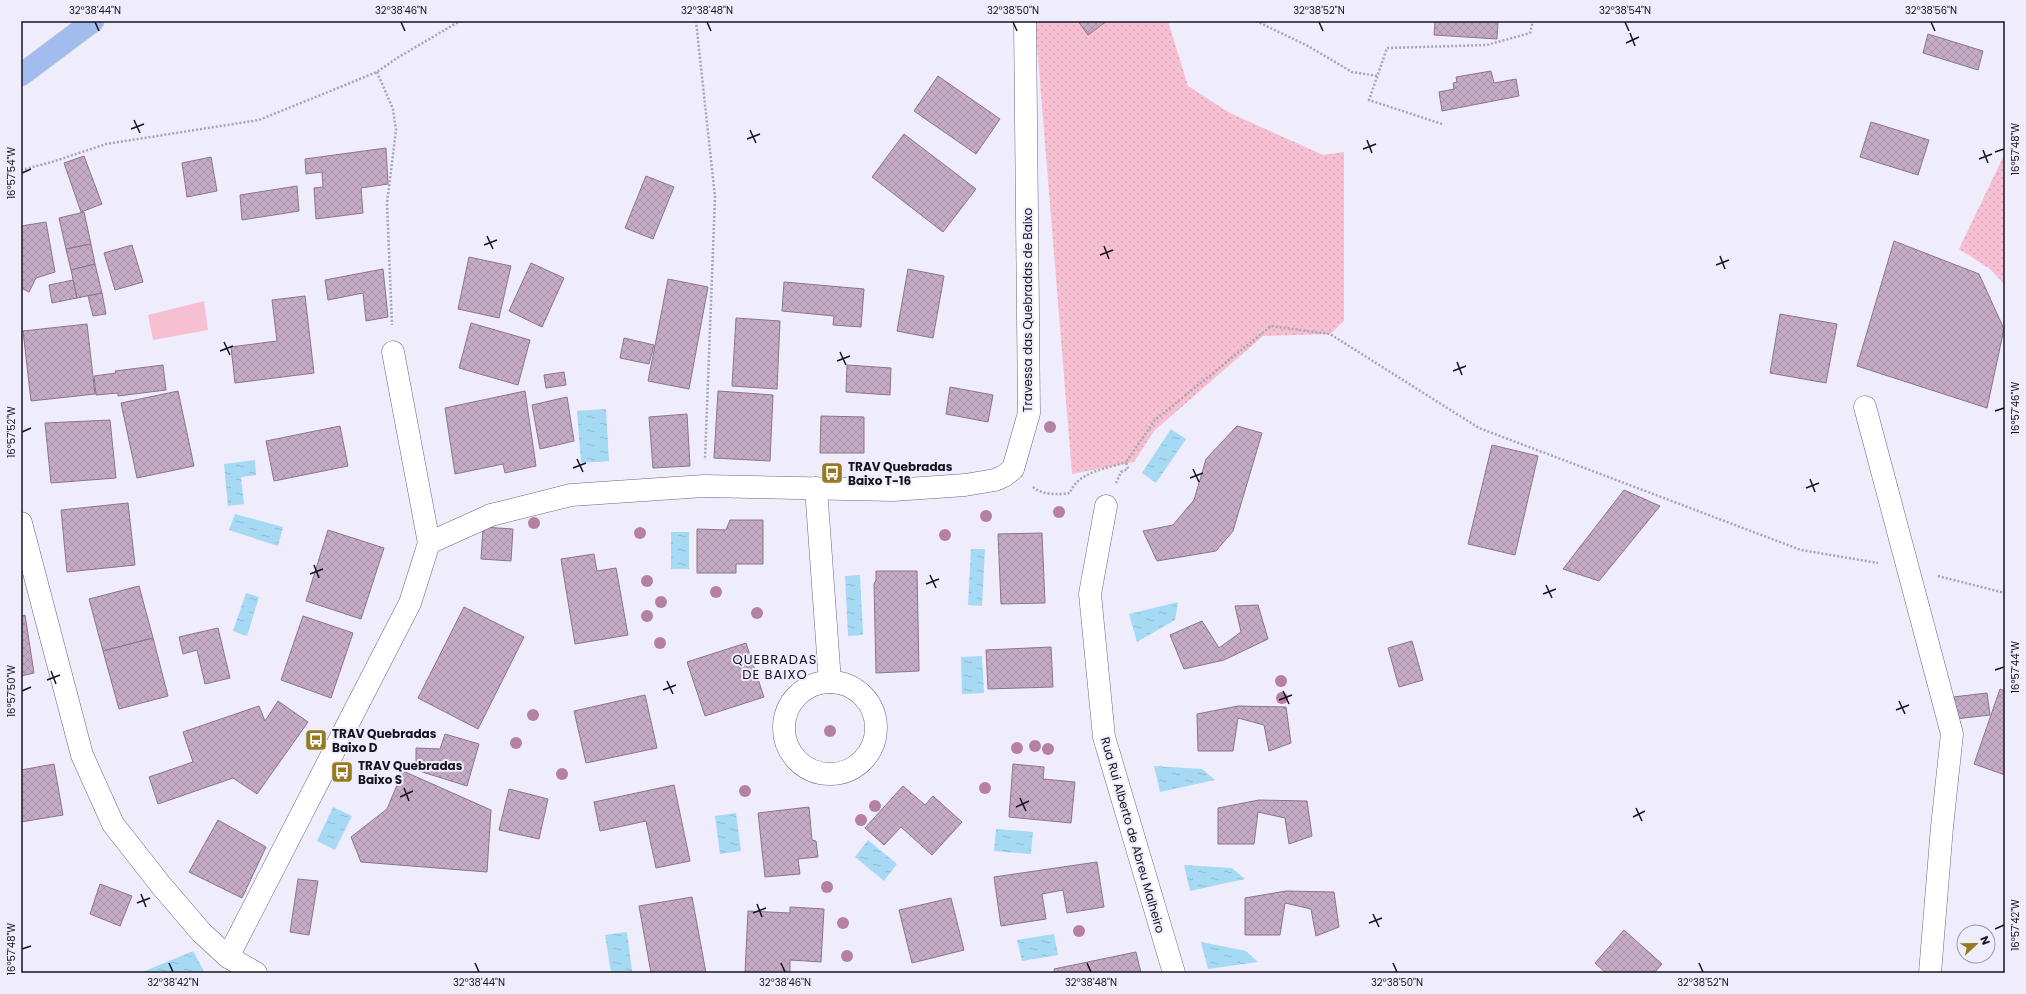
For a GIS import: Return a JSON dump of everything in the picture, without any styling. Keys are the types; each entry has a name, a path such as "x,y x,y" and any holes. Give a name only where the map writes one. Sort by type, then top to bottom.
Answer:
{"main road":[{"path":"21,75 93,21"}],"street":[{"name":"Travessa das Quebradas de Baixo","path":"429,543 491,515 571,495 704,486 893,490 965,485 995,480 1004,476 1013,469 1029,413 1025,21"},
{"path":"228,957 410,603 429,543 393,352"},
{"path":"1865,407 1952,734 1942,827 1930,973"},
{"path":"816,488 830,682"},
{"name":"Rua Rui Alberto de Abreu Malheiro","path":"1106,506 1090,594 1104,737 1174,973"},
{"path":"21,523 82,755 113,824 160,884 196,926 228,957 256,973"},
{"path":"830,682 847,685 860,693 869,704 875,717 876,731 873,746 866,758 849,770 842,773 828,775 813,772 801,764 792,753 786,740 784,726 787,711 794,699 805,689 818,683 830,682"}],"path":[{"path":"21,170 52,162 106,144 259,120 377,72 397,58 460,21"},
{"path":"696,21 715,198 704,486"},
{"path":"1256,21 1308,46 1352,72 1378,76"},
{"path":"1442,124 1369,100 1386,48 1487,45 1530,33 1533,21"},
{"path":"377,72 393,109 396,130 387,204 393,352"},
{"path":"1038,492 1061,495 1070,493 1074,484 1087,475 1126,462 1155,420 1271,326 1330,334 1479,428 1801,550 1908,568 2005,593"},
{"path":"1106,506 1121,472 1128,469 1126,462"}],"shaded area":[{"path":"1035,21 1168,21 1188,86 1230,113 1323,155 1344,152 1344,321 1330,334 1263,336 1154,431 1134,462 1072,474"},
{"path":"2005,153 2005,285 1990,269 1959,249"},
{"path":"204,301 208,330 153,340 148,315"}],"water":[{"path":"606,409 609,461 581,463 577,411"},
{"path":"1171,429 1186,439 1156,483 1142,473"},
{"path":"255,460 256,475 241,477 244,504 228,506 224,464"},
{"path":"235,514 283,527 278,546 229,530"},
{"path":"671,532 689,532 689,569 671,569"},
{"path":"971,549 985,549 982,606 968,605"},
{"path":"860,575 863,635 848,636 845,576"},
{"path":"246,593 259,597 247,636 233,631"},
{"path":"1178,602 1175,620 1137,642 1129,614"},
{"path":"982,656 984,693 962,694 961,657"},
{"path":"1154,766 1202,769 1215,780 1160,792"},
{"path":"333,807 352,816 335,850 317,841"},
{"path":"736,813 741,851 720,854 715,816"},
{"path":"996,829 1033,832 1031,854 994,851"},
{"path":"868,840 897,864 884,881 855,857"},
{"path":"1184,865 1232,868 1245,879 1190,891"},
{"path":"627,932 632,971 611,973 605,935"},
{"path":"1054,934 1058,955 1022,961 1017,940"},
{"path":"1201,942 1246,951 1258,962 1208,969"},
{"path":"193,951 205,973 140,973"}],"building":[{"path":"1078,21 1107,21 1088,35"},
{"path":"1435,21 1498,21 1497,39 1434,35"},
{"path":"1928,34 1983,51 1978,70 1923,53"},
{"path":"1491,71 1494,83 1516,79 1519,96 1442,111 1439,92 1454,89 1453,83 1457,82 1456,77"},
{"path":"938,76 1000,119 976,154 914,111"},
{"path":"1871,122 1929,140 1918,175 1860,157"},
{"path":"904,134 976,189 943,232 872,177"},
{"path":"386,148 388,184 361,188 363,213 316,219 314,188 323,187 322,172 306,174 305,159"},
{"path":"84,156 102,204 81,212 64,163"},
{"path":"211,157 217,191 187,197 182,163"},
{"path":"646,176 674,187 653,239 625,228"},
{"path":"297,186 299,211 242,220 240,195"},
{"path":"84,212 91,244 66,249 59,218"},
{"path":"46,222 55,272 36,278 29,292 21,288 21,226"},
{"path":"1894,241 1979,274 2004,329 1987,408 1857,366"},
{"path":"91,244 95,264 71,270 66,249"},
{"path":"132,245 143,282 115,290 104,253"},
{"path":"469,257 511,266 499,318 458,309"},
{"path":"531,263 564,278 542,327 509,311"},
{"path":"95,264 102,293 77,298 71,270"},
{"path":"383,269 388,317 366,321 363,293 328,300 325,280"},
{"path":"908,269 944,276 933,338 897,331"},
{"path":"668,279 708,287 689,389 648,381"},
{"path":"73,280 77,298 52,303 49,285"},
{"path":"784,282 864,289 861,327 833,325 834,316 782,311"},
{"path":"102,293 106,314 93,316 88,296"},
{"path":"305,296 314,373 235,383 231,347 277,341 272,300"},
{"path":"1780,314 1837,324 1826,383 1770,373"},
{"path":"736,318 780,321 777,389 732,386"},
{"path":"471,323 530,340 518,385 459,368"},
{"path":"87,324 95,394 31,401 23,331"},
{"path":"624,338 654,345 649,364 620,358"},
{"path":"163,365 166,390 118,396 118,393 96,395 94,376 116,373 115,371"},
{"path":"847,365 891,368 890,395 846,392"},
{"path":"564,372 566,385 546,388 544,375"},
{"path":"950,387 993,395 988,422 946,414"},
{"path":"178,391 194,466 137,478 121,403"},
{"path":"525,391 536,466 505,473 503,464 455,474 445,408"},
{"path":"718,391 773,395 770,461 714,458"},
{"path":"567,397 574,441 540,449 532,405"},
{"path":"687,414 690,466 653,468 649,417"},
{"path":"821,416 864,417 864,453 820,453"},
{"path":"110,420 116,478 51,483 45,423"},
{"path":"340,426 348,466 274,481 266,441"},
{"path":"1237,426 1262,433 1233,531 1216,551 1157,561 1143,531 1173,525 1194,500 1206,459"},
{"path":"1492,445 1538,456 1515,555 1468,544"},
{"path":"1624,490 1660,506 1599,581 1563,569"},
{"path":"128,503 135,565 67,572 61,510"},
{"path":"730,520 763,520 763,564 736,564 736,573 697,573 697,529 726,530"},
{"path":"483,527 513,529 511,561 481,559"},
{"path":"328,530 384,548 361,619 306,601"},
{"path":"1042,533 1045,603 1001,604 998,534"},
{"path":"594,554 597,571 616,568 628,635 575,644 561,559"},
{"path":"876,571 917,571 919,671 876,673 874,584 876,580"},
{"path":"139,586 153,638 103,651 89,599"},
{"path":"1258,605 1268,639 1224,660 1184,669 1170,635 1202,621 1219,648 1241,632 1235,606"},
{"path":"464,607 524,637 478,729 418,698"},
{"path":"25,615 34,673 21,676 21,616"},
{"path":"303,616 353,633 331,698 281,680"},
{"path":"218,628 230,678 205,684 197,650 183,654 179,637"},
{"path":"153,638 168,696 119,709 103,651"},
{"path":"1412,641 1423,680 1399,687 1388,648"},
{"path":"746,643 764,697 705,716 687,662"},
{"path":"1051,647 1053,687 988,689 986,650"},
{"path":"2000,689 2005,691 2005,775 1974,764"},
{"path":"1987,693 1990,715 1955,719 1953,697"},
{"path":"645,695 657,748 586,763 574,711"},
{"path":"278,701 308,722 257,794 233,778 158,804 149,777 193,762 183,732 259,706 265,721"},
{"path":"1238,706 1286,707 1291,743 1269,751 1264,725 1238,718 1233,751 1198,751 1197,714"},
{"path":"445,734 479,744 467,786 416,770 416,748 440,749"},
{"path":"54,764 63,815 21,822 21,770"},
{"path":"1013,764 1044,767 1043,779 1075,782 1071,823 1009,817"},
{"path":"403,771 491,810 487,872 361,862 351,837 387,809"},
{"path":"674,785 690,861 656,868 646,821 600,831 594,802"},
{"path":"903,786 925,805 933,796 962,822 932,855 901,827 884,845 865,828"},
{"path":"509,789 548,799 539,839 499,830"},
{"path":"1259,800 1307,801 1312,836 1289,844 1285,818 1258,812 1254,844 1218,844 1218,808"},
{"path":"809,807 812,840 816,841 818,857 798,859 800,874 765,877 758,813"},
{"path":"218,820 266,847 242,898 189,872"},
{"path":"1097,862 1104,907 1067,913 1063,890 1042,894 1046,919 1001,926 994,877"},
{"path":"298,879 318,881 309,935 290,932"},
{"path":"100,884 132,896 120,926 90,914"},
{"path":"1286,891 1334,892 1339,927 1316,936 1311,909 1285,903 1280,935 1245,935 1245,898"},
{"path":"692,897 706,973 651,973 639,906"},
{"path":"951,898 964,950 912,963 899,910"},
{"path":"790,907 824,909 821,962 790,960 790,973 745,973 748,911 790,913"},
{"path":"1624,930 1662,964 1654,973 1606,973 1595,963"},
{"path":"1136,952 1141,973 1055,973 1054,969"}],"place":[{"name":"TRAV Quebradas Baixo T-16","path":"832,473"},
{"name":"TRAV Quebradas Baixo D","path":"316,740"},
{"name":"TRAV Quebradas Baixo S","path":"342,772"}],"district":[{"name":"QUEBRADAS DE BAIXO","path":"775,666"}]}
